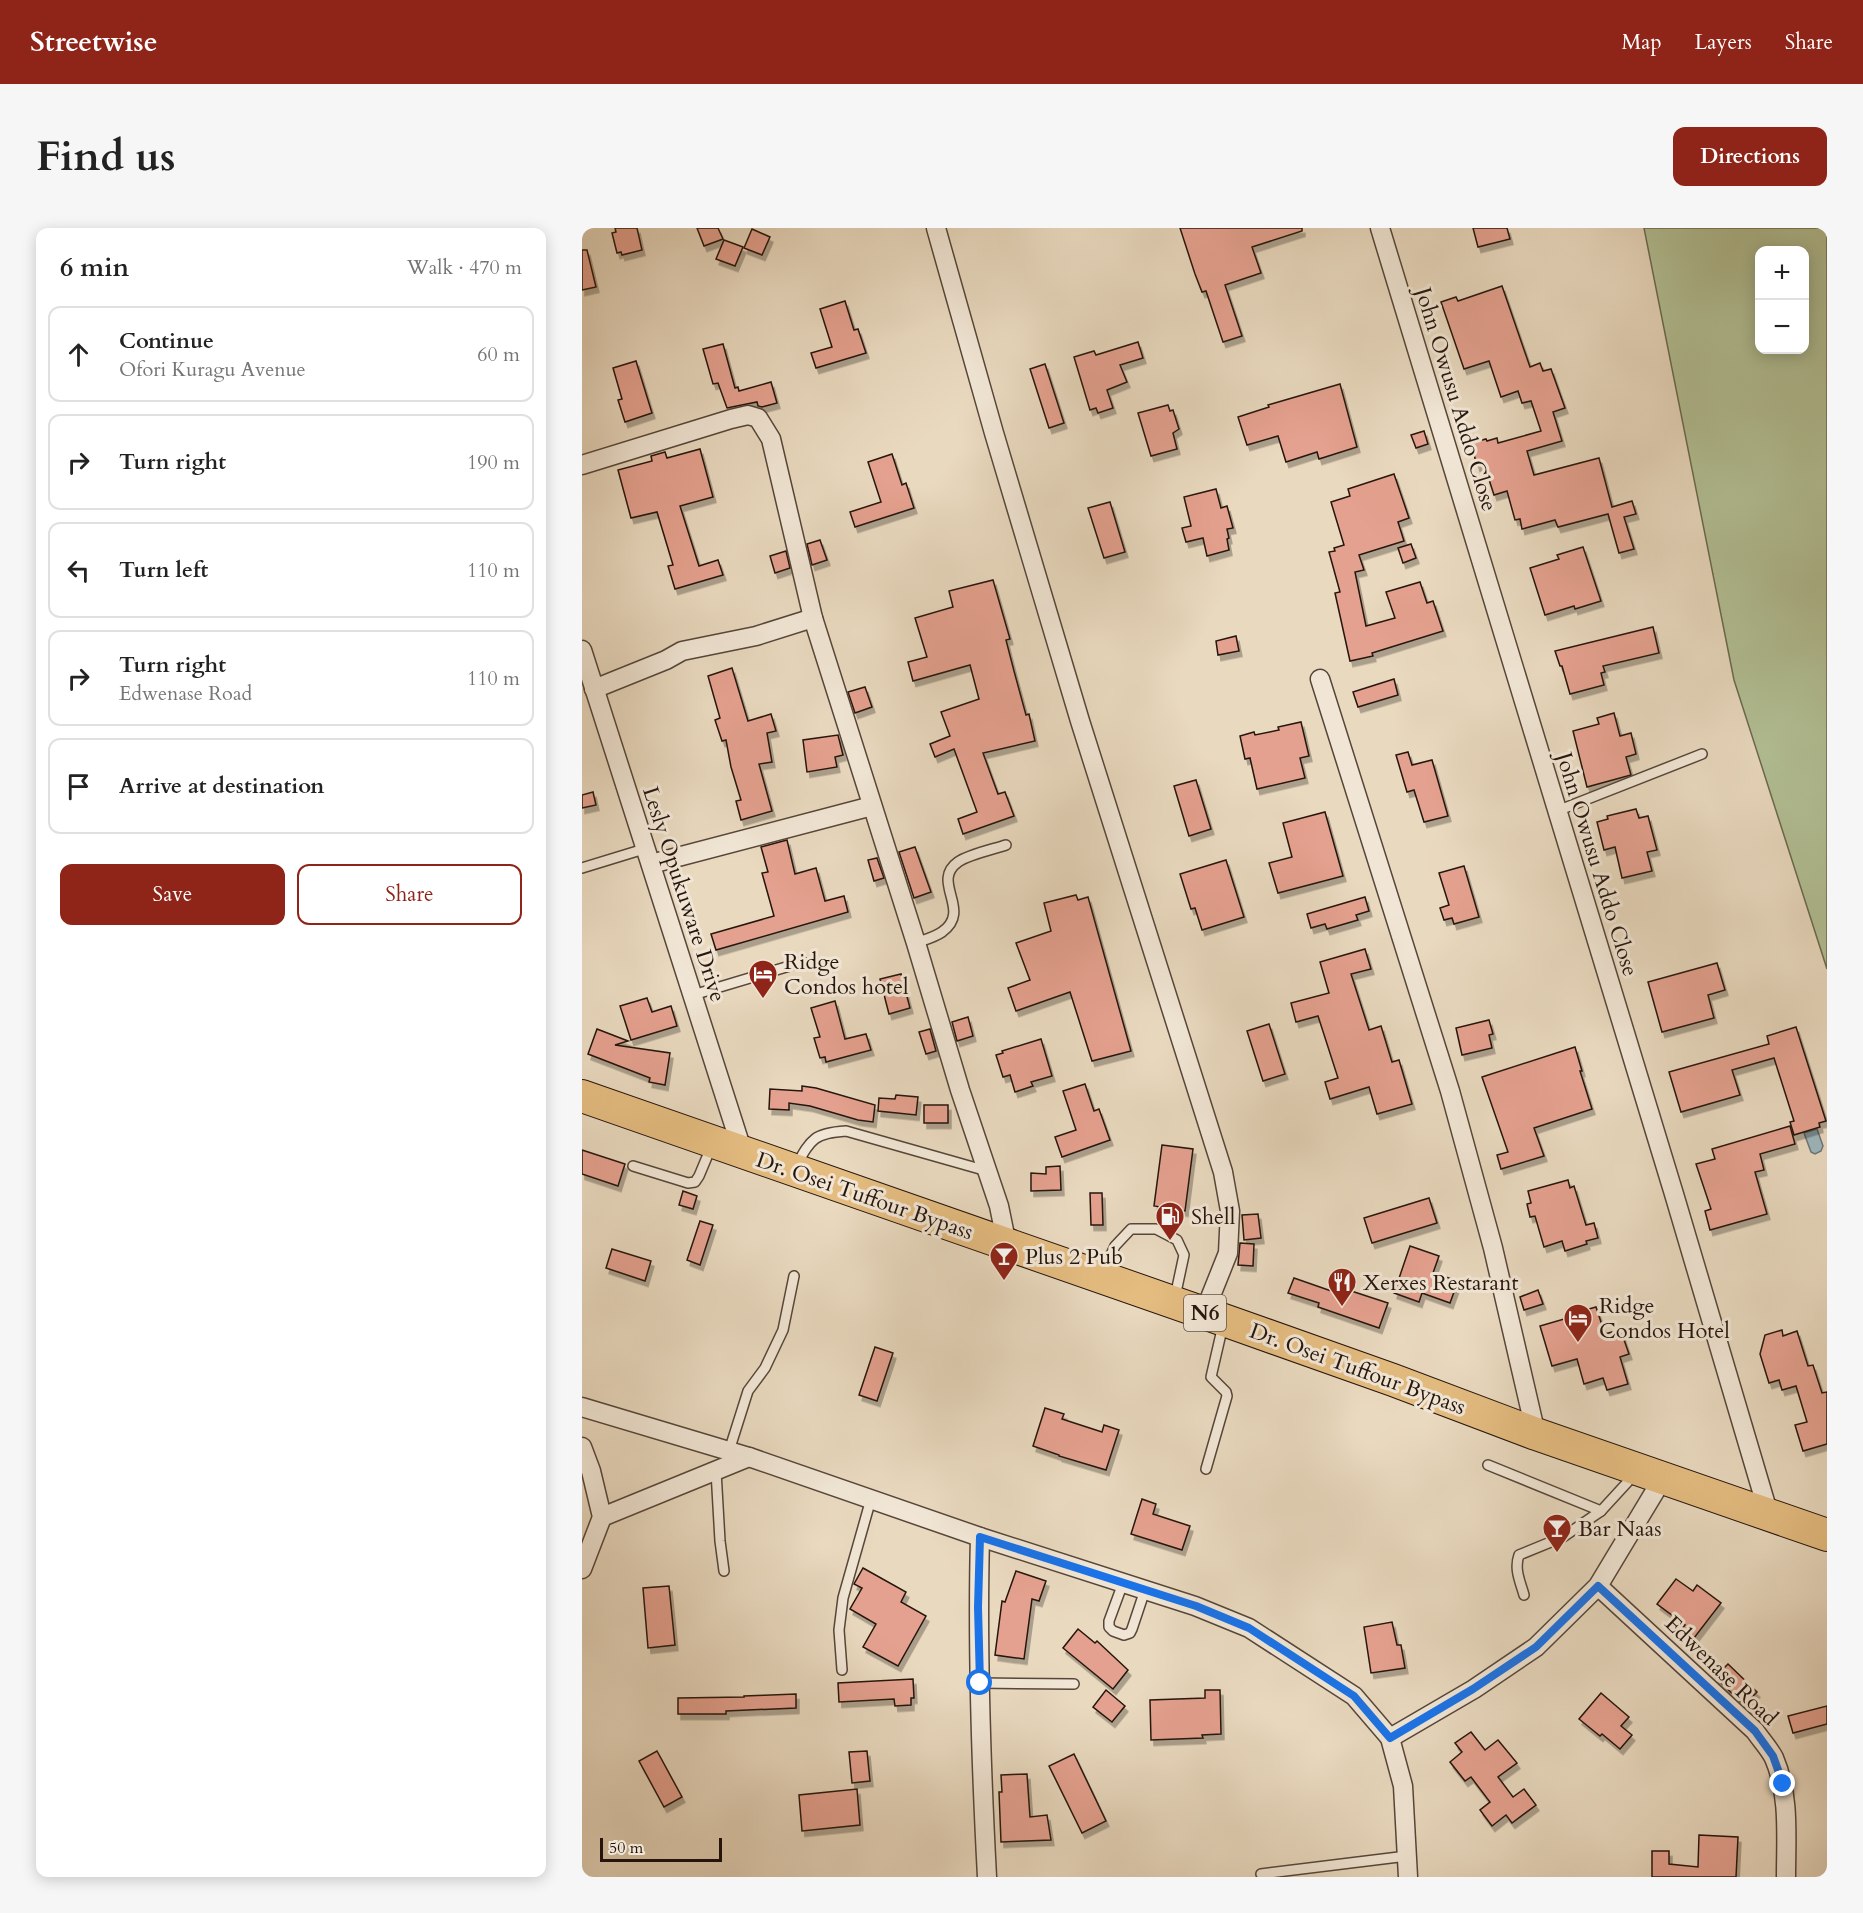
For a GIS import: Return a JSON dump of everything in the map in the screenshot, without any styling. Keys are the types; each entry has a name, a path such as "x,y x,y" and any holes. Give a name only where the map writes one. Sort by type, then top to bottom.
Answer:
{"highway":[{"name":"Dr. Osei Tuffour Bypass","path":"582,1096 1215,1316 1536,1434 1827,1535"}],"street":[{"path":"936,228 1080,722 1223,1172 1230,1211 1228,1253 1215,1316"},
{"name":"John Owusu Addo Close","path":"1380,228 1769,1515"},
{"path":"582,465 748,415 758,418 771,439 813,618 960,1090 999,1206 1007,1245"},
{"path":"588,691 666,660 682,651 756,636 813,618"},
{"name":"Lesly Opukuware Drive","path":"582,650 588,691 648,857 743,1153"},
{"path":"1320,679 1454,1103 1493,1248 1536,1434"},
{"path":"648,857 872,806"},
{"path":"582,1407 729,1450 980,1537 1196,1606 1249,1628 1354,1696 1390,1738 1403,1786 1408,1877"},
{"path":"582,1447 591,1471 602,1517 582,1569"},
{"path":"602,1517 749,1457"},
{"path":"1390,1738 1473,1689 1536,1647 1598,1586 1651,1474"},
{"path":"980,1537 978,1607 980,1748 987,1877"},
{"name":"Edwenase Road","path":"1598,1586 1755,1731 1773,1756 1783,1784 1786,1810 1786,1877"}],"lane":[{"path":"1557,811 1702,754"},
{"path":"916,943 942,932 953,921 954,904 947,883 948,871 959,861 1006,846"},
{"path":"582,868 648,857"},
{"path":"693,995 803,962"},
{"path":"793,1170 810,1142 826,1132 846,1131 987,1171"},
{"path":"633,1166 688,1183 695,1182 713,1142"},
{"path":"1100,1277 1115,1246 1131,1229 1156,1230 1177,1240 1184,1255 1174,1302"},
{"path":"729,1450 748,1391 765,1368 783,1330 794,1276"},
{"path":"1206,1469 1227,1396 1226,1392 1211,1377 1215,1316"},
{"path":"1488,1465 1601,1511"},
{"path":"717,1471 720,1541 724,1571"},
{"path":"1524,1595 1516,1571 1519,1555 1563,1537 1651,1474"},
{"path":"842,1670 839,1630 843,1598 871,1499"},
{"path":"1123,1583 1109,1621 1109,1627 1124,1635 1130,1633 1132,1629 1144,1590"},
{"path":"980,1683 1074,1684"},
{"path":"1261,1874 1407,1856"}],"green space":[{"path":"1644,228 1827,228 1827,969 1734,680"}],"water":[{"path":"1817,1129 1823,1146 1821,1151 1815,1154 1811,1152 1804,1133"}],"building":[{"path":"615,228 637,228 642,250 622,255 621,252 617,253 612,233 616,232"},
{"path":"697,228 718,228 723,239 704,246"},
{"path":"1180,228 1302,228 1302,231 1252,247 1261,273 1225,285 1242,336 1223,342 1206,291 1202,292 1195,274"},
{"path":"1473,228 1507,228 1510,239 1478,247"},
{"path":"752,229 770,237 762,255 744,248"},
{"path":"724,240 743,247 735,266 716,259"},
{"path":"582,250 587,250 596,287 582,290"},
{"path":"1502,286 1530,367 1540,363 1543,371 1551,369 1565,408 1553,412 1562,441 1527,451 1534,475 1599,458 1612,507 1632,501 1636,514 1624,517 1634,549 1619,553 1608,514 1558,527 1555,520 1522,529 1520,519 1515,520 1507,491 1494,495 1484,464 1477,466 1471,443 1497,438 1498,443 1541,431 1531,401 1522,403 1518,391 1501,397 1489,361 1464,369 1441,302 1456,297 1458,301"},
{"path":"845,301 854,330 858,329 866,353 816,368 811,353 832,347 820,309"},
{"path":"1138,342 1143,358 1120,365 1127,382 1107,390 1113,408 1098,413 1096,408 1090,410 1074,357 1094,351 1096,355"},
{"path":"723,344 735,388 738,387 739,391 771,382 777,403 762,407 758,406 757,402 727,408 718,383 713,384 703,349"},
{"path":"636,361 652,413 625,422 618,400 622,399 613,368"},
{"path":"1045,364 1064,423 1049,428 1030,369"},
{"path":"1340,384 1357,447 1319,459 1317,452 1286,462 1278,436 1247,445 1238,417 1269,407 1268,405"},
{"path":"1168,405 1170,411 1173,410 1179,429 1173,433 1177,449 1151,456 1138,413"},
{"path":"1424,431 1428,444 1416,448 1411,435"},
{"path":"700,449 713,497 680,506 699,566 718,560 723,575 675,589 668,566 673,565 657,512 631,518 618,470 652,461 651,456 665,452 667,458"},
{"path":"892,454 902,485 906,483 914,508 855,527 850,512 881,502 868,462"},
{"path":"1394,474 1409,518 1398,522 1404,541 1359,555 1364,570 1355,572 1366,626 1395,618 1386,592 1420,582 1427,603 1433,601 1443,631 1372,653 1373,656 1350,661 1335,593 1340,592 1329,552 1344,545 1331,502 1350,496 1348,489"},
{"path":"1216,489 1221,508 1227,506 1233,528 1227,529 1229,550 1207,556 1203,538 1186,542 1182,528 1191,526 1184,497"},
{"path":"1110,502 1125,552 1104,558 1088,508"},
{"path":"820,540 827,560 812,565 807,544"},
{"path":"1411,544 1416,558 1403,563 1398,548"},
{"path":"1583,547 1601,601 1545,615 1530,568 1559,559 1557,555"},
{"path":"786,551 790,568 775,573 770,556"},
{"path":"993,580 1010,639 1006,640 1014,671 1026,715 1029,714 1035,741 983,753 998,794 1005,792 1014,816 963,834 958,819 977,812 954,749 935,757 930,744 950,736 941,712 979,699 970,665 913,681 908,662 927,657 915,618 953,607 949,591"},
{"path":"1653,627 1659,653 1603,666 1605,672 1601,673 1604,685 1570,694 1555,651"},
{"path":"1236,636 1239,651 1218,655 1216,641"},
{"path":"732,668 748,721 771,714 776,731 767,733 772,762 759,764 772,811 741,820 736,801 741,800 726,740 722,741 715,720 720,718 708,676"},
{"path":"1394,679 1398,695 1358,707 1353,692"},
{"path":"865,687 872,707 855,713 848,692"},
{"path":"1614,713 1620,736 1631,733 1636,754 1626,757 1631,775 1587,787 1573,731 1599,724 1597,718"},
{"path":"1301,722 1309,756 1300,758 1305,778 1257,789 1250,758 1245,759 1240,736 1254,732 1255,735 1279,730 1278,727"},
{"path":"838,735 843,755 835,757 837,767 807,772 803,740"},
{"path":"1408,752 1412,765 1432,760 1448,816 1424,822 1414,790 1407,792 1396,755"},
{"path":"1196,780 1211,829 1189,836 1174,786"},
{"path":"593,792 596,805 582,808 582,795"},
{"path":"1636,809 1639,818 1648,816 1657,850 1647,852 1652,871 1622,878 1615,847 1604,850 1597,822 1608,819 1607,816"},
{"path":"1325,812 1343,876 1278,893 1269,863 1292,857 1283,823"},
{"path":"787,840 795,874 816,868 825,901 844,896 848,912 716,950 711,934 774,916 762,873 768,872 761,847"},
{"path":"915,847 931,892 914,898 899,852"},
{"path":"877,858 884,878 874,881 868,860"},
{"path":"1226,860 1244,917 1202,930 1195,908 1191,909 1180,874"},
{"path":"1464,866 1479,917 1454,924 1452,918 1444,920 1440,908 1449,905 1439,873"},
{"path":"1076,895 1078,900 1088,897 1131,1051 1092,1061 1070,992 1016,1011 1008,988 1030,980 1016,943 1051,931 1044,903"},
{"path":"1365,897 1369,911 1356,915 1358,920 1327,929 1325,924 1311,928 1307,914"},
{"path":"1365,949 1371,969 1351,974 1369,1030 1381,1026 1392,1062 1399,1060 1412,1104 1377,1114 1369,1087 1330,1099 1325,1082 1338,1078 1318,1016 1296,1022 1291,1003 1329,993 1320,962"},
{"path":"1717,963 1725,990 1708,995 1714,1018 1662,1032 1648,982"},
{"path":"901,974 910,1008 889,1014 880,979"},
{"path":"647,998 652,1012 671,1006 677,1026 631,1040 620,1006"},
{"path":"835,1001 845,1039 866,1034 871,1050 826,1062 825,1057 820,1058 814,1038 820,1037 811,1008"},
{"path":"968,1017 973,1036 957,1041 952,1022"},
{"path":"1489,1020 1493,1034 1489,1035 1492,1048 1462,1055 1456,1028"},
{"path":"1269,1024 1285,1074 1263,1081 1247,1031"},
{"path":"1796,1027 1826,1121 1819,1123 1820,1127 1794,1135 1790,1122 1794,1121 1774,1058 1732,1070 1740,1095 1681,1112 1669,1072 1769,1044 1767,1036"},
{"path":"597,1029 628,1041 615,1045 670,1053 665,1085 649,1082 650,1078 588,1054"},
{"path":"930,1029 936,1051 926,1054 919,1032"},
{"path":"1041,1039 1052,1076 1031,1082 1033,1086 1015,1092 1010,1075 1003,1077 996,1055"},
{"path":"1575,1047 1592,1109 1534,1128 1544,1156 1501,1169 1497,1155 1508,1152 1482,1077"},
{"path":"1085,1084 1094,1111 1099,1109 1110,1140 1062,1157 1055,1137 1076,1130 1063,1091"},
{"path":"802,1086 875,1105 873,1122 789,1103 789,1110 769,1109 770,1089 802,1091"},
{"path":"896,1095 918,1097 916,1115 878,1111 879,1098 895,1099"},
{"path":"924,1105 948,1105 948,1123 924,1123"},
{"path":"1790,1126 1795,1144 1760,1154 1764,1170 1755,1172 1767,1214 1710,1230 1705,1211 1711,1209 1696,1164 1715,1159 1712,1149"},
{"path":"1162,1145 1193,1149 1185,1211 1154,1206"},
{"path":"582,1150 625,1164 618,1186 582,1174"},
{"path":"1060,1166 1061,1190 1031,1191 1031,1173 1046,1174 1046,1167"},
{"path":"1568,1180 1570,1188 1574,1186 1586,1225 1594,1223 1598,1238 1565,1251 1562,1241 1544,1247 1535,1216 1530,1217 1527,1204 1531,1203 1528,1191"},
{"path":"683,1191 697,1196 693,1209 679,1205"},
{"path":"1090,1193 1102,1193 1103,1225 1091,1225"},
{"path":"1429,1198 1437,1223 1372,1243 1364,1218"},
{"path":"1258,1214 1261,1238 1244,1240 1242,1215"},
{"path":"700,1221 713,1225 700,1265 687,1260"},
{"path":"1240,1243 1254,1244 1253,1266 1238,1265"},
{"path":"1410,1246 1439,1256 1433,1273 1458,1281 1450,1303 1422,1293 1419,1302 1394,1293"},
{"path":"612,1249 651,1261 645,1281 606,1268"},
{"path":"1294,1278 1337,1293 1339,1287 1388,1303 1379,1328 1318,1307 1319,1303 1288,1293"},
{"path":"1538,1290 1543,1304 1524,1310 1520,1297"},
{"path":"1596,1307 1605,1334 1612,1332 1614,1337 1622,1334 1629,1354 1620,1357 1628,1384 1607,1390 1603,1378 1584,1384 1577,1359 1552,1366 1540,1326"},
{"path":"1782,1330 1783,1336 1797,1331 1808,1366 1813,1365 1822,1393 1827,1392 1827,1444 1803,1451 1795,1425 1807,1422 1796,1386 1782,1390 1779,1380 1769,1383 1760,1354 1765,1335"},
{"path":"875,1347 893,1353 877,1401 859,1395"},
{"path":"1045,1408 1064,1414 1062,1419 1102,1432 1104,1425 1119,1430 1106,1470 1033,1446"},
{"path":"1142,1499 1156,1504 1153,1514 1190,1526 1182,1550 1131,1534"},
{"path":"863,1568 906,1592 901,1602 926,1616 898,1666 863,1647 876,1624 850,1609 862,1588 854,1584"},
{"path":"1016,1571 1046,1581 1039,1601 1032,1599 1024,1659 995,1655 1002,1601 1005,1602"},
{"path":"1676,1579 1693,1591 1697,1585 1721,1603 1694,1638 1682,1629 1685,1625 1657,1604"},
{"path":"669,1586 675,1645 648,1648 643,1588"},
{"path":"1392,1622 1397,1645 1401,1645 1405,1668 1371,1673 1364,1627"},
{"path":"1078,1629 1095,1643 1097,1641 1128,1670 1113,1689 1063,1648"},
{"path":"1728,1664 1757,1692 1744,1705 1715,1677"},
{"path":"913,1679 914,1698 911,1698 911,1705 895,1706 894,1699 839,1702 838,1683"},
{"path":"1106,1690 1125,1706 1112,1722 1093,1707"},
{"path":"1205,1690 1220,1690 1221,1734 1202,1735 1203,1738 1151,1740 1150,1700 1205,1698"},
{"path":"1601,1693 1629,1717 1621,1726 1632,1735 1620,1749 1579,1719"},
{"path":"796,1694 796,1708 726,1711 726,1714 678,1714 678,1698"},
{"path":"1827,1706 1827,1724 1793,1733 1788,1716"},
{"path":"1471,1732 1485,1750 1498,1740 1517,1763 1498,1777 1513,1797 1524,1789 1536,1805 1512,1823 1506,1815 1492,1826 1480,1810 1490,1802 1471,1777 1465,1781 1450,1762 1462,1752 1455,1743"},
{"path":"657,1751 682,1797 664,1807 639,1761"},
{"path":"867,1751 870,1781 852,1783 849,1752"},
{"path":"1074,1754 1106,1821 1082,1833 1049,1766"},
{"path":"1027,1774 1030,1817 1047,1815 1051,1840 1001,1842 999,1792 1002,1792 1001,1775"},
{"path":"857,1789 860,1825 802,1831 799,1795"},
{"path":"1699,1835 1738,1837 1736,1877 1652,1877 1652,1851 1669,1851 1669,1864 1698,1867"}],"place":[{"name":"Ridge Condos hotel","path":"763,1000"},
{"name":"Shell","path":"1170,1242"},
{"name":"Plus 2 Pub","path":"1004,1282"},
{"name":"Xerxes Restarant","path":"1342,1308"},
{"name":"Ridge Condos Hotel","path":"1578,1344"},
{"name":"Bar Naas","path":"1557,1554"}],"route":[{"path":"980,1683 978,1607 980,1537 1196,1606 1249,1628 1354,1696 1390,1738 1473,1689 1536,1647 1598,1586 1755,1731 1773,1756 1783,1784"}]}
